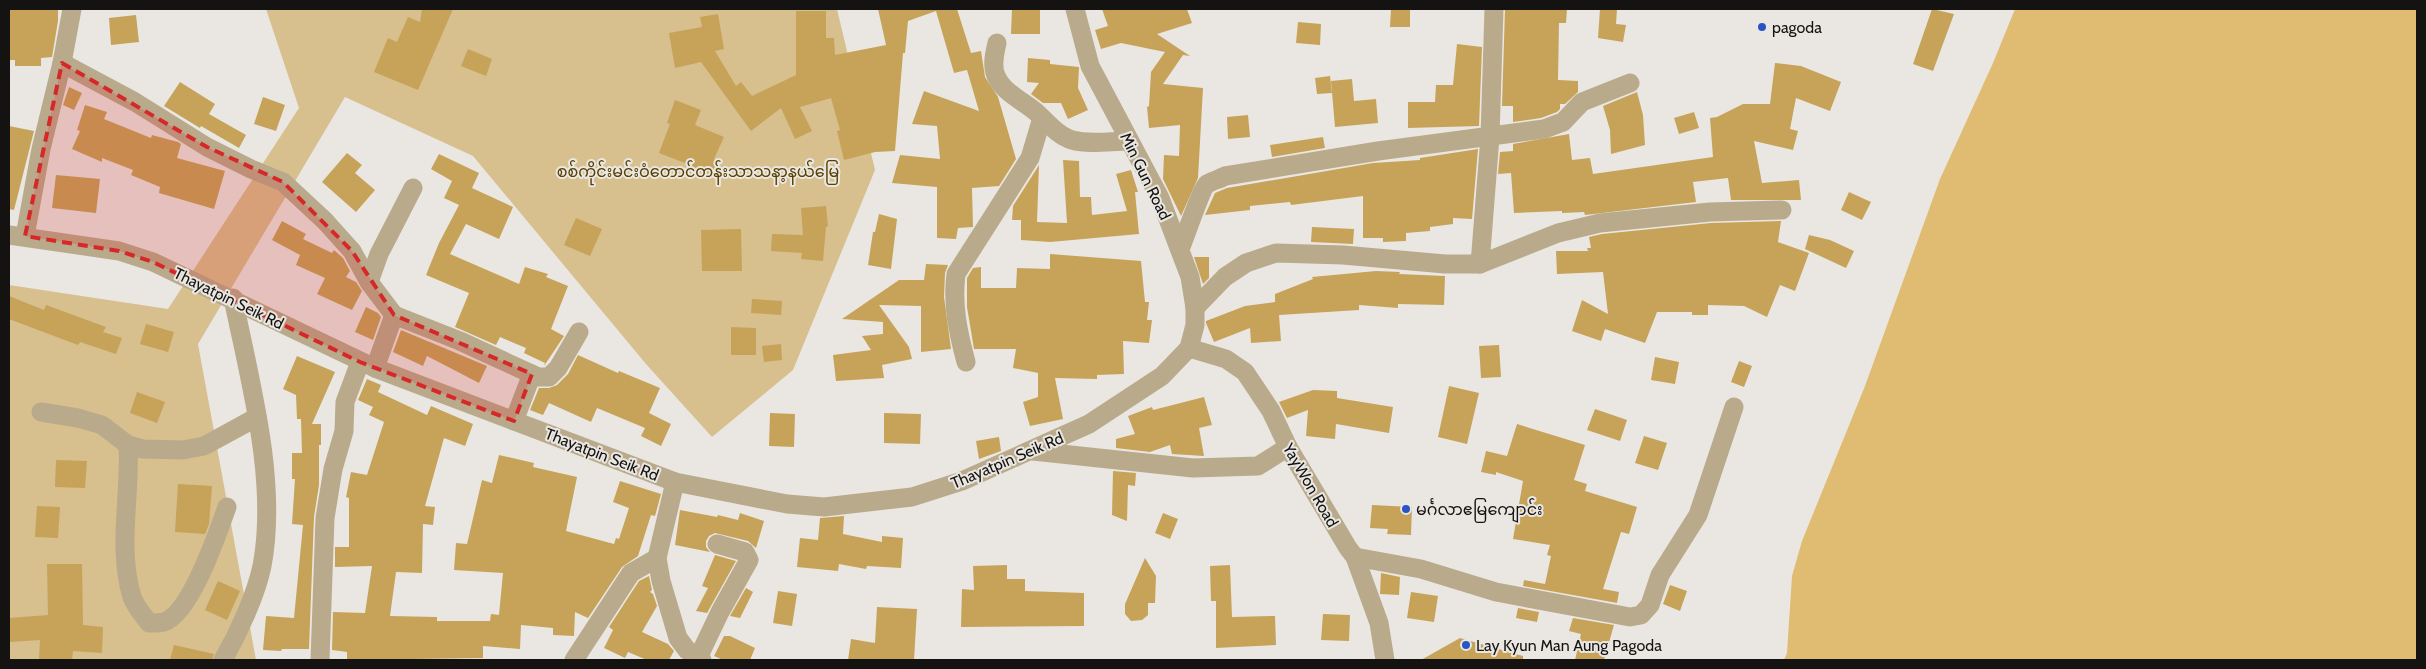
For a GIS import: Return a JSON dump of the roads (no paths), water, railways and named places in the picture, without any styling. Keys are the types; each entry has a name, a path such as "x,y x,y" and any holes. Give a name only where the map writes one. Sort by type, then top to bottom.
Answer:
{"street":[{"path":"17,236 41,150 62,63 72,9"},
{"name":"Min Gun Road","path":"1075,9 1090,66 1160,198 1190,277 1196,308 1196,325 1189,348"},
{"path":"1480,264 1490,137 1494,9"},
{"path":"998,43 994,57 995,73 1012,95 1070,139 1085,142 1130,140"},
{"path":"62,63 108,87 207,147 251,169 283,182 325,221 352,251 368,282 394,315 460,341 538,377 549,377 558,368 579,332"},
{"path":"1180,249 1194,217 1199,196 1206,185 1226,176 1378,151 1544,129 1563,122 1582,102 1630,83"},
{"path":"966,362 955,320 953,293 956,274 1030,158 1035,136 1042,118"},
{"path":"368,282 379,254 413,188"},
{"path":"1196,308 1225,277 1246,264 1276,253 1343,255 1445,264 1480,264 1558,233 1600,223 1710,212 1782,210"},
{"name":"Thayatpin Seik Rd","path":"17,236 119,251 145,259 233,298 368,365 514,421 675,482 787,504 824,507 851,506 912,497 962,482 1034,451 1089,424 1162,376 1189,348"},
{"path":"223,660 234,642 262,566 266,482 257,417 233,298"},
{"path":"320,660 325,518 333,469 344,432 345,402 368,365 394,315"},
{"name":"YayWon Road","path":"1189,348 1226,359 1245,372 1271,411 1288,447 1348,548 1355,556 1379,623 1385,660"},
{"path":"514,421 532,374"},
{"path":"1355,556 1421,569 1496,592 1630,617 1641,615 1650,605 1660,575 1698,515 1734,407"},
{"path":"40,412 102,425 128,445 143,449 183,450 204,446 257,417"},
{"path":"128,445 129,472 125,557 132,598 149,623 166,621 182,606 207,562 227,507"},
{"path":"1034,451 1194,468 1258,466 1288,447"},
{"path":"675,482 657,558 666,606 678,638 692,657 749,560 745,552 717,544"},
{"path":"574,660 631,573 657,558"}],"place":[{"name":"pagoda","path":"1762,27"},
{"name":"မင်္ဂလာဧမြကျောင်း","path":"1406,509"},
{"name":"Lay Kyun Man Aung Pagoda","path":"1466,645"}],"park label":[{"name":"စစ်ကိုင်းမင်းဝံတောင်တန်းသာသနာ့နယ်မြေ","path":"698,171"}]}
